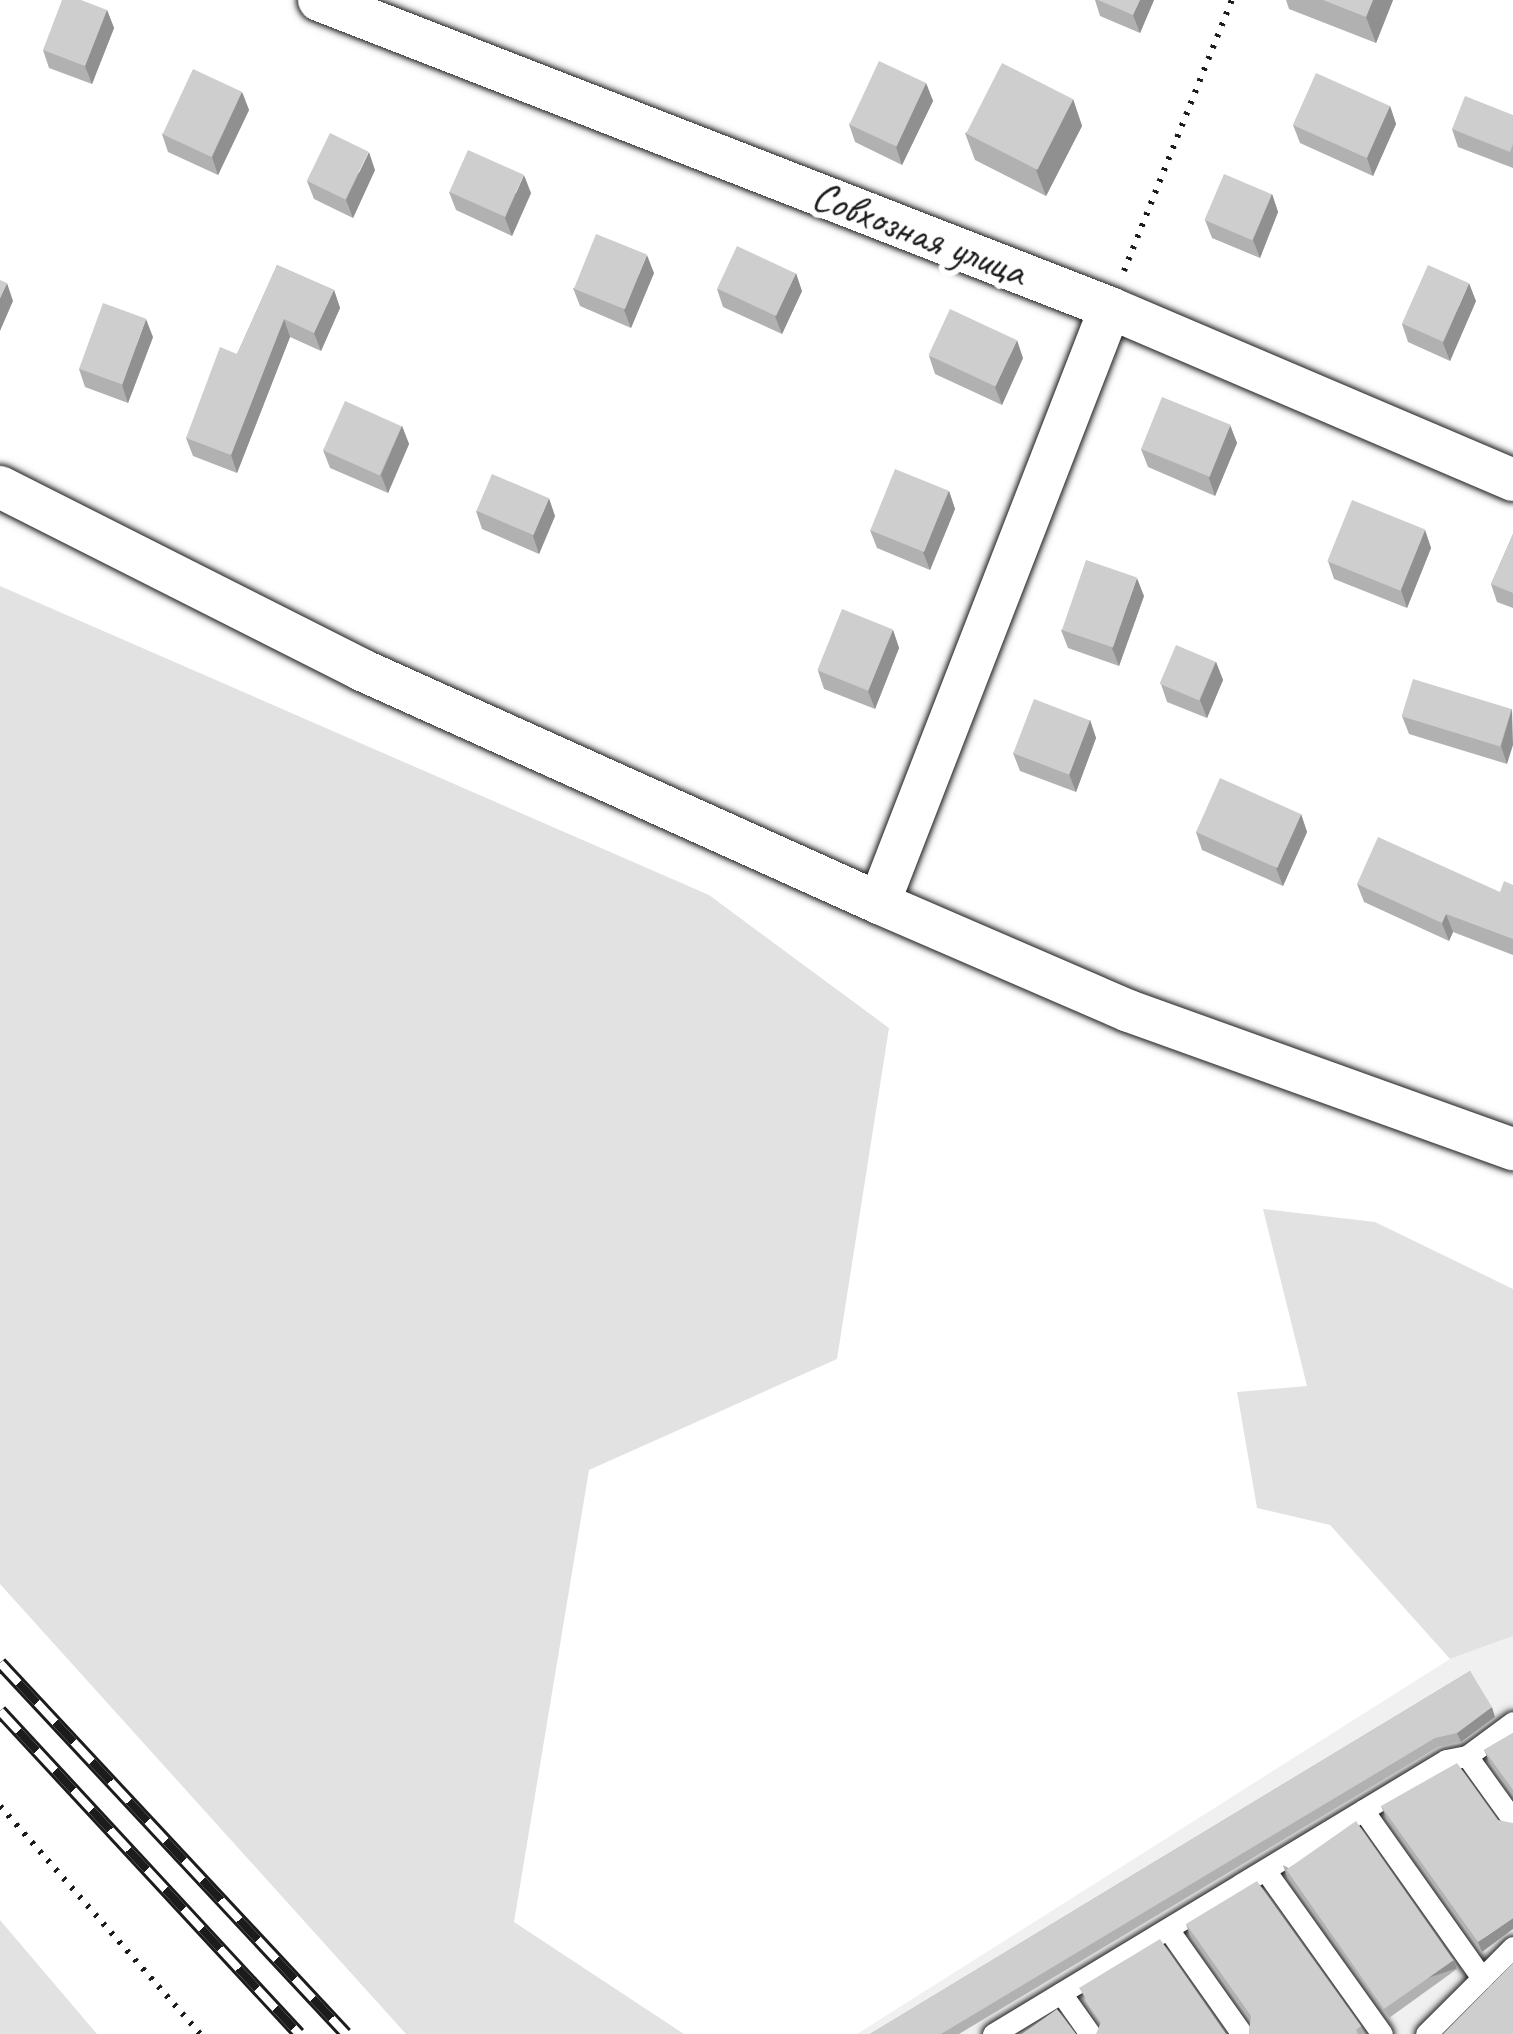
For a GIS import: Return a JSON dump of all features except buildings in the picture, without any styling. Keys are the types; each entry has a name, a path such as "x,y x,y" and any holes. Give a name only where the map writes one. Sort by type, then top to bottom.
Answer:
{"street":[{"name":"Совхозная улица","path":"319,0 1110,308 1513,480"},
{"path":"879,904 1110,308"},
{"path":"0,487 362,670 879,904 1130,1011 1513,1149"}],"lane":[{"path":"993,2034 1446,1760 1467,1756 1513,1722"},
{"path":"1467,1756 1513,1820"},
{"path":"1363,1810 1482,1978"},
{"path":"1265,1870 1382,2034"},
{"path":"1168,1929 1242,2034"},
{"path":"1426,2034 1513,1947"},
{"path":"1061,1994 1090,2034"}],"path":[{"path":"1110,308 1232,0"},
{"path":"0,1806 200,2034"}],"shaded area":[{"path":"0,586 709,895 889,1028 837,1359 589,1470 514,1922 684,2034 406,2034 0,1584"},
{"path":"1263,1209 1375,1222 1513,1289 1513,1636 1450,1659 1330,1525 1257,1508 1237,1392 1307,1386"},
{"path":"1513,1636 1513,2034 857,2034 1450,1659"},
{"path":"0,1920 97,2034 0,2034"}],"railway":[{"path":"0,1663 346,2034"},
{"path":"0,1711 299,2034"}]}
